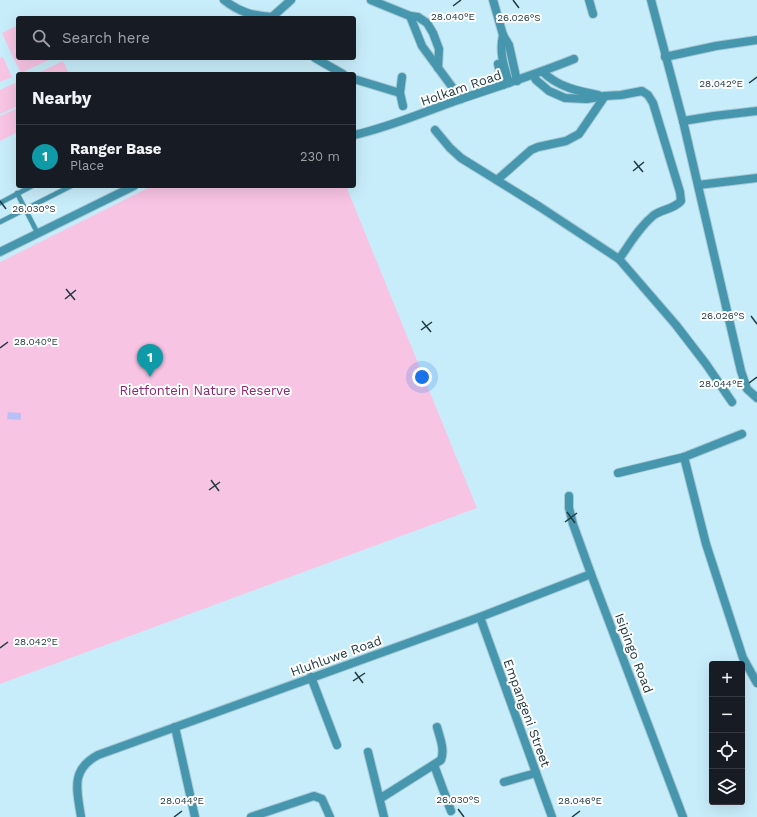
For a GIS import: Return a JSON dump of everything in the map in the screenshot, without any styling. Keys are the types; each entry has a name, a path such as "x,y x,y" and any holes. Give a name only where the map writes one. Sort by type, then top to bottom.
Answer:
{"street":[{"path":"224,0 243,12 259,16"},
{"path":"274,16 291,0"},
{"path":"371,0 423,20 430,27 439,50 438,68"},
{"path":"493,0 503,35 509,45 517,81"},
{"path":"589,0 593,14"},
{"path":"651,0 683,121 741,371 748,389 757,398"},
{"path":"410,16 422,46 461,99"},
{"path":"503,35 501,47 502,54 498,60 506,84"},
{"path":"665,57 716,46 757,40"},
{"path":"318,60 339,72"},
{"name":"Holkam Road","path":"356,134 398,123 461,99 517,81 574,60"},
{"path":"543,72 558,83 582,91 605,96"},
{"path":"533,75 536,80 549,91 565,98 587,99 642,91 648,95 653,103 680,192 681,201 676,206 663,209 654,216 638,231 618,259"},
{"path":"402,77 400,93 403,106"},
{"path":"356,80 400,93"},
{"path":"497,180 531,150 566,141 579,134 605,96"},
{"path":"683,121 757,111"},
{"path":"435,130 450,148 461,158 540,207 618,259 676,325 706,364 732,402"},
{"path":"698,185 757,178"},
{"path":"0,252 130,188"},
{"path":"618,473 684,457 742,434"},
{"path":"684,457 706,544 743,658 757,682"},
{"name":"Isipingo Road","path":"569,496 568,502 573,524 684,817"},
{"name":"Hluhluwe Road","path":"81,817 76,784 78,774 89,760 98,755 480,617 591,574"},
{"name":"Empangeni Street","path":"480,617 552,817"},
{"path":"311,677 337,746"},
{"path":"175,727 195,817"},
{"path":"381,798 441,760 443,756 437,728"},
{"path":"368,752 381,798 384,817"},
{"path":"434,765 451,811"},
{"path":"504,782 536,773"},
{"path":"251,817 314,796 322,799 330,817"}],"lane":[{"path":"0,203 28,188"},
{"path":"0,222 67,188"},
{"path":"17,193 38,234"}],"green space":[{"path":"16,26 16,50 11,53 2,33"},
{"path":"16,51 16,60 49,60 20,72 11,53"},
{"path":"3,57 12,77 0,82 0,58"},
{"path":"63,61 68,72 40,72"},
{"path":"15,83 16,85 16,107 0,114 0,90"},
{"path":"16,109 16,133 0,141 0,116"},
{"name":"Rietfontein Nature Reserve","path":"148,188 347,188 477,508 0,684 0,262"}],"water":[{"path":"8,412 21,413 21,420 7,419"}],"place":[{"name":"Ranger Base","path":"150,377"}]}
